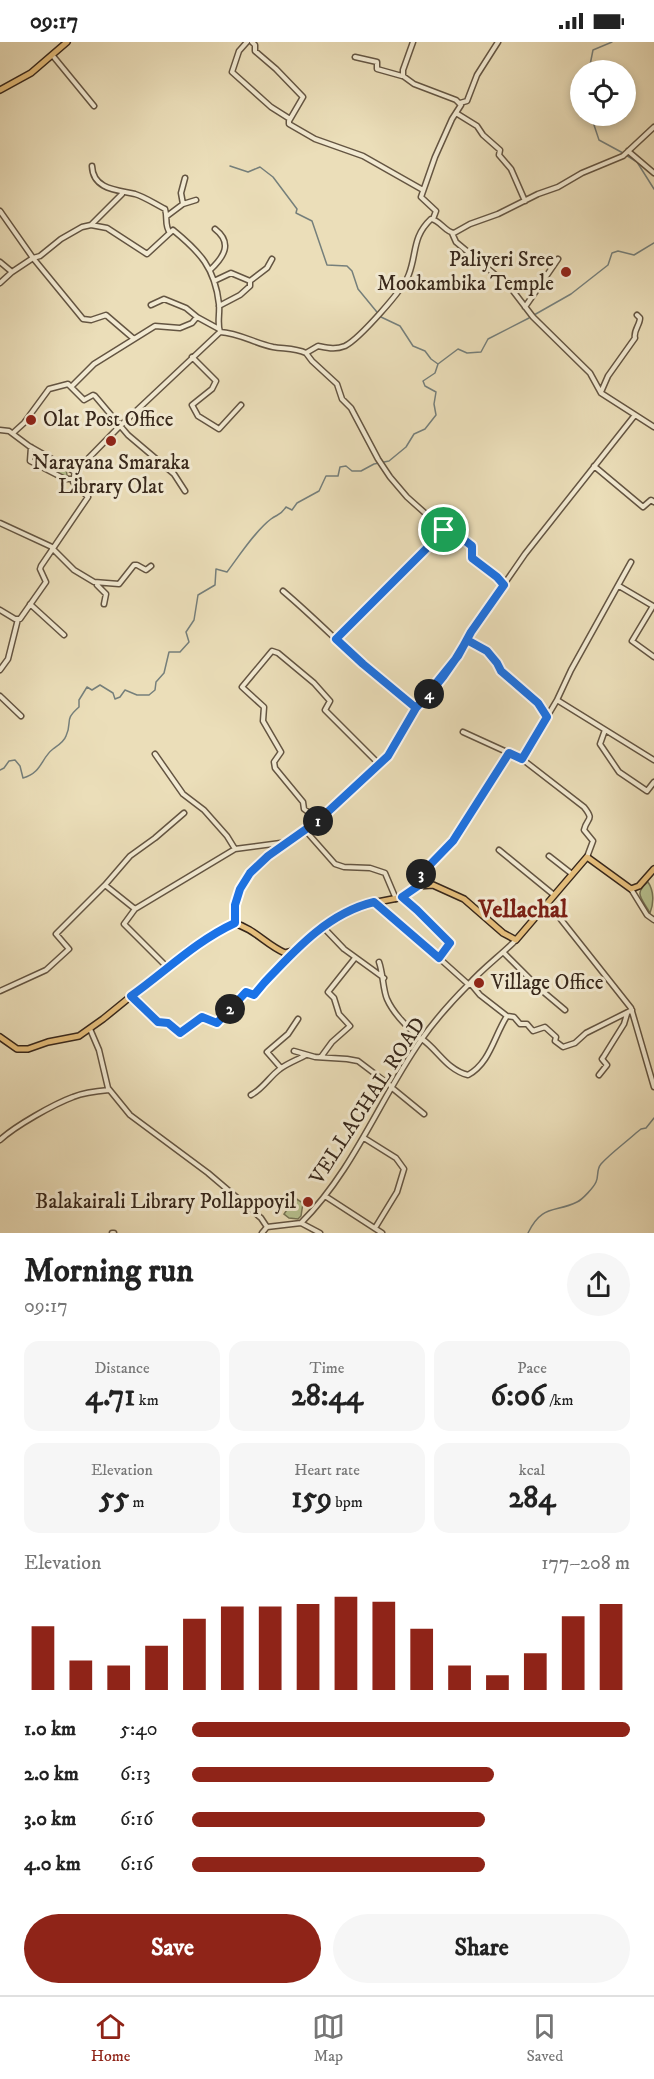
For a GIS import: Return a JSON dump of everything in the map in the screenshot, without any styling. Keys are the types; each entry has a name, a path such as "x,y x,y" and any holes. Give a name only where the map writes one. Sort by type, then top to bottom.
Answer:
{"main road":[{"path":"0,90 31,72 67,42"},
{"path":"0,1037 17,1049 28,1049 48,1042 79,1036 210,935 235,923 247,928 276,950 285,953 293,951 323,927 357,906 399,898 418,886 433,885 464,900 503,933 516,940 587,856 631,889 639,886 654,870"}],"street":[{"path":"247,42 239,51 232,72 271,107 290,119"},
{"path":"252,42 255,45 255,51 303,97 289,124 304,134 363,156 423,190"},
{"path":"403,76 413,42"},
{"path":"355,57 377,62 377,69 403,76 414,84 460,103 467,101 477,75 498,42"},
{"path":"53,56 94,106"},
{"path":"306,352 318,346 328,349 347,345 379,314 407,279 415,242 425,225 433,219 436,211 421,197 423,190 460,103"},
{"path":"456,113 477,126 500,150 500,155 511,169 525,201"},
{"path":"452,233 623,156 654,127"},
{"path":"628,152 654,173"},
{"path":"92,166 99,182 105,187 122,194 137,195 165,209 166,227 170,233"},
{"path":"183,204 180,193 185,178"},
{"path":"90,225 122,194"},
{"path":"167,217 183,204 196,200"},
{"path":"0,211 33,258 83,319 91,320 106,315 134,339"},
{"path":"433,219 452,233 456,243 510,287 525,307 590,373 601,393 654,427"},
{"path":"0,283 12,272 82,227 90,225 107,228 144,254 147,254 173,230 201,256 210,270 219,306 220,331 75,472 74,484 88,497 40,567 46,582 18,620 8,659 0,670"},
{"path":"210,270 221,260 226,242 225,236 215,229"},
{"path":"219,306 240,295 250,286 250,281 267,268 272,259"},
{"path":"525,307 558,259"},
{"path":"0,262 12,272"},
{"path":"214,281 231,273 250,281"},
{"path":"151,305 164,299 186,308 220,331 248,337 274,347 306,352 312,361 337,384 342,399 351,408 380,462 401,490 444,530"},
{"path":"601,393 608,376 635,338 640,321 637,315"},
{"path":"71,387 94,364 155,326 180,328 192,323 197,317"},
{"path":"192,357 216,381 212,389 192,405 198,416 219,429 241,405"},
{"path":"13,433 24,423 49,389 68,384 84,400 95,396 128,435 174,474 184,491"},
{"path":"235,923 235,905 240,889 250,873 268,856 319,820 388,756 416,708 449,668 525,554 634,415"},
{"path":"0,430 13,433 75,472"},
{"path":"32,447 30,461 65,479 73,479"},
{"path":"594,466 643,507 651,500 654,502"},
{"path":"0,523 52,548 74,570 94,582 106,594 104,604"},
{"path":"444,530 450,529 466,540 472,546 472,558 504,585"},
{"path":"336,639 432,543 441,538 444,530"},
{"path":"522,759 557,700 571,670 631,562"},
{"path":"94,582 119,584 134,565 137,564 146,570 150,566"},
{"path":"619,586 653,606 632,640 654,657"},
{"path":"283,591 363,664 416,708"},
{"path":"30,604 64,635"},
{"path":"0,610 18,620"},
{"path":"467,640 487,651 501,671 538,703 547,717"},
{"path":"319,820 304,808 303,802 275,768 274,762 281,752 263,721 264,707 242,687 272,651 278,653 321,690 330,701 325,710 379,764"},
{"path":"0,696 21,716"},
{"path":"557,700 654,760"},
{"path":"605,730 600,744 619,772 647,791 654,782"},
{"path":"463,732 522,759 584,807 590,815 590,820 584,830 593,841 587,856"},
{"path":"418,886 417,882 423,872 453,841 509,753"},
{"path":"155,754 183,794 204,810 227,836 235,849"},
{"path":"0,991 46,970 69,950 56,934 105,885 130,856 184,813"},
{"path":"305,830 335,864 344,867 370,868 385,873 399,898 417,910 450,943 439,958"},
{"path":"167,967 124,924 135,909 235,849 288,842"},
{"path":"499,850 555,895"},
{"path":"549,856 572,874"},
{"path":"105,885 135,909"},
{"path":"631,889 647,915 654,920"},
{"path":"374,902 507,1016 514,1017 520,1024 527,1024 533,1031 545,1027 556,1037 555,1041 563,1047 574,1043 586,1032 630,1011"},
{"path":"547,904 630,1011 654,1087"},
{"path":"323,927 355,958 384,978"},
{"name":"VELLACHAL ROAD","path":"301,1223 325,1196 364,1138 391,1086 422,1039 469,983 516,940"},
{"path":"131,996 158,1022 168,1023 180,1033 202,1017 217,1023 246,992 254,995 260,990 293,951"},
{"path":"504,953 565,1010"},
{"path":"321,1057 332,1042 350,1026 339,1014 334,998 328,992 355,958"},
{"path":"379,962 390,1005 408,1028 432,1046 448,1065 461,1074 468,1075 476,1071 495,1042 507,1016"},
{"path":"599,1075 607,1065 602,1059 630,1011"},
{"path":"281,1068 267,1053 288,1034 298,1019"},
{"path":"90,1029 99,1050 110,1090 136,1122 205,1171 261,1218 267,1227"},
{"path":"294,1051 358,1061 424,1114"},
{"path":"251,1095 258,1092 289,1062 306,1054"},
{"path":"0,1140 35,1117 72,1097 94,1091 110,1090"},
{"path":"364,1138 396,1158 404,1169 397,1192 375,1228"},
{"path":"325,1196 382,1233"},
{"path":"262,1233 267,1227 301,1223 321,1233"}],"green space":[{"path":"34,451 66,469 67,475 71,478 65,478 33,462"},
{"path":"648,882 653,897 650,913 640,896 643,886"},
{"path":"295,1198 303,1203 301,1216 298,1219 289,1218 284,1214"}],"waterway":[{"path":"591,60 593,50 612,42"},
{"path":"594,126 599,140 623,153"},
{"path":"626,155 637,162 654,189"},
{"path":"230,166 248,172 260,167 273,177 297,209 296,213 312,221 327,265 347,266 352,271 358,289 381,317 400,326 413,346 425,351 438,364"},
{"path":"534,315 571,294 608,265 612,253 618,251 634,255 654,243"},
{"path":"0,770 9,761 15,760 20,766 23,778 34,773 49,753 65,738 70,718 79,707 79,700 87,687 92,690 100,685 113,693 115,699 120,697 125,690 137,695 149,695 155,690 156,682 164,673 169,652 180,652 189,642 186,632 194,620 198,595 215,585 216,569 227,572 265,524 286,507 292,510 297,503 319,491 326,476 338,476 340,467 346,466 352,471 361,471 374,464 389,461 406,447 414,434 425,429 436,415 434,404 436,392 425,386 423,381 435,373 438,364 458,349 467,353 481,352 488,339 529,318"},
{"path":"528,1233 538,1217 544,1213 577,1202 585,1196 596,1182 601,1164 641,1129 646,1128 654,1118"}],"place":[{"name":"Paliyeri Sree Mookambika Temple","path":"566,272"},
{"name":"Olat Post Office","path":"31,420"},
{"name":"Narayana Smaraka Library Olat","path":"111,441"},
{"name":"Village Office","path":"479,983"},
{"name":"Balakairali Library Pollappoyil","path":"308,1202"}],"district":[{"name":"Vellachal","path":"523,910"}],"route":[{"path":"444,530 441,538 432,543 336,639 416,708 425,699 458,656 467,640 487,651 509,680 538,703 547,717 522,759 509,753 453,841 423,872 417,882 418,886 402,897 450,943 439,958 374,902 366,903 344,913 300,945 260,990 254,995 246,992 217,1023 202,1017 180,1033 168,1023 158,1022 131,996 210,935 235,923 235,905 240,889 250,873 268,856 319,820 388,756 416,708 458,656 471,632 504,585 472,558 472,546 466,540 450,529 444,530"}]}
